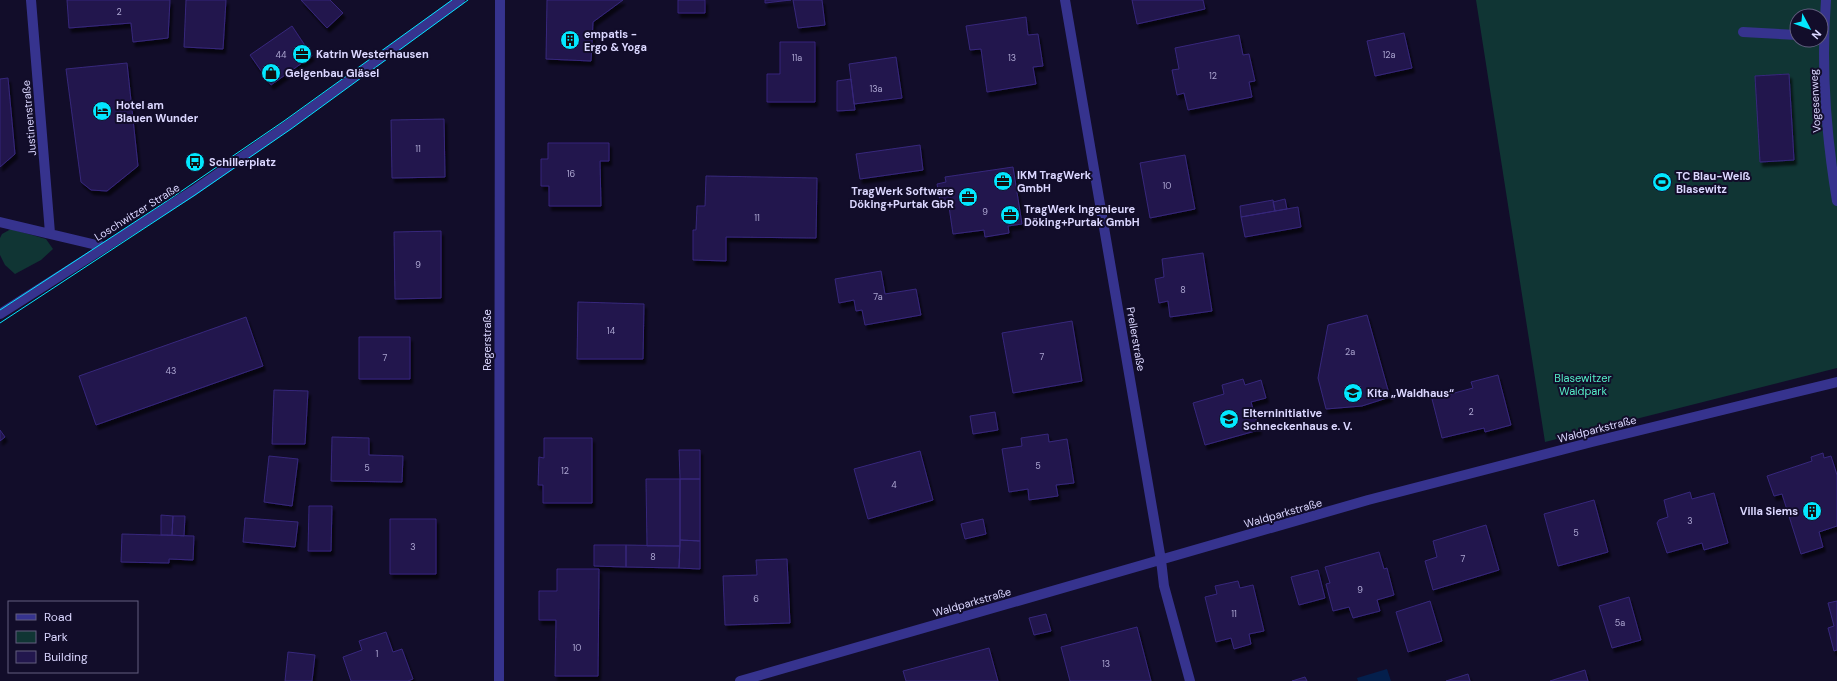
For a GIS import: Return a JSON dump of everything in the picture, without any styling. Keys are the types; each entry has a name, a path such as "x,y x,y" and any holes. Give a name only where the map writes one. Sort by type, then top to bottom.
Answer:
{"street":[{"name":"Justinenstraße","path":"31,0 50,233"},
{"name":"Loschwitzer Straße","path":"0,314 193,191 288,125 460,0"},
{"name":"Regerstraße","path":"499,681 500,0"},
{"name":"Prellerstraße","path":"1065,0 1162,560 1164,586 1190,681"},
{"path":"1743,32 1789,35"},
{"name":"Vogesenweg","path":"1823,48 1830,157 1837,201"},
{"path":"0,222 105,247"},
{"name":"Waldparkstraße","path":"740,681 1368,500 1592,442 1837,382"}],"green space":[{"name":"TC Blau-Weiß Blasewitz","path":"1476,0 1837,0 1837,368 1545,442"},
{"path":"11,229 46,239 53,249 41,260 15,274 5,265 0,255 0,238 2,234"}],"water":[{"path":"1387,669 1391,681 1358,681 1357,678"}],"building":[{"path":"67,0 170,0 168,38 133,42 131,23 69,28"},
{"path":"186,0 226,0 223,49 184,47"},
{"path":"301,0 330,0 343,13 327,28"},
{"name":"empatis - Ergo & Yoga","path":"547,0 623,0 593,22 591,61 546,59"},
{"path":"678,0 705,0 705,13 678,13"},
{"path":"765,0 791,0 765,3"},
{"path":"793,0 822,0 825,25 798,28"},
{"path":"1132,0 1203,0 1205,9 1137,24"},
{"path":"1026,17 1028,35 1038,34 1043,66 1033,67 1036,84 987,92 981,49 970,50 966,26"},
{"path":"292,26 312,56 271,85 250,55"},
{"path":"1404,33 1412,68 1375,76 1367,41"},
{"path":"1239,35 1243,55 1249,54 1255,81 1249,82 1252,97 1188,110 1184,93 1177,95 1172,70 1179,69 1175,48"},
{"path":"780,42 815,42 815,102 767,102 767,74 780,74"},
{"path":"896,57 902,98 854,104 849,64"},
{"name":"Hotel am Blauen Wunder","path":"127,63 138,166 107,191 91,190 81,182 66,69"},
{"path":"1789,74 1794,160 1760,162 1755,76"},
{"path":"8,78 15,154 0,167 0,79"},
{"path":"851,79 855,110 837,111 837,81"},
{"path":"444,119 445,177 392,178 391,120"},
{"path":"548,143 609,143 609,161 600,161 601,206 549,206 549,186 541,186 541,159 548,159"},
{"path":"920,145 923,170 860,179 856,154"},
{"path":"1185,155 1195,209 1150,218 1140,163"},
{"path":"1013,167 1022,224 1008,226 1009,233 985,237 984,230 953,234 948,200 940,201 937,184 946,182 945,177"},
{"path":"706,176 817,178 816,238 726,237 726,261 693,260 693,230 696,230 697,206 705,206"},
{"path":"1285,199 1287,209 1275,211 1273,202"},
{"path":"1273,200 1275,211 1241,217 1240,206"},
{"path":"1298,207 1301,227 1245,237 1241,217"},
{"path":"441,231 441,298 395,299 394,232"},
{"path":"1203,253 1212,311 1170,317 1168,301 1159,303 1155,279 1164,277 1162,259"},
{"path":"881,271 885,294 916,289 921,315 865,325 862,310 856,311 854,300 839,303 835,279"},
{"path":"578,302 644,304 643,359 577,359"},
{"path":"1367,315 1390,397 1362,406 1326,409 1318,378 1328,325"},
{"path":"246,317 263,366 96,425 79,376"},
{"path":"1072,321 1082,381 1013,393 1002,333"},
{"path":"359,337 410,337 410,379 359,379"},
{"path":"1498,375 1511,425 1485,432 1484,428 1442,438 1432,399 1473,388 1471,382"},
{"path":"1243,379 1245,385 1261,380 1266,398 1251,402 1259,430 1205,445 1193,403 1224,394 1222,385"},
{"path":"274,390 308,391 305,444 272,444"},
{"path":"995,412 998,430 973,434 970,416"},
{"path":"0,430 5,437 0,441"},
{"path":"1048,434 1049,442 1067,439 1074,483 1056,485 1058,496 1029,500 1028,489 1009,492 1002,449 1022,446 1021,438"},
{"path":"332,437 369,438 369,455 403,456 402,482 331,481"},
{"path":"544,438 592,438 592,503 543,503 543,485 538,485 539,457 544,458"},
{"path":"679,450 700,450 700,479 680,479"},
{"path":"920,451 933,500 868,519 854,469"},
{"name":"Villa Siems","path":"1823,453 1824,458 1831,456 1837,475 1837,526 1819,532 1823,547 1801,554 1782,494 1774,496 1767,476 1812,461 1811,457"},
{"path":"269,456 298,459 292,506 264,502"},
{"path":"646,479 680,479 680,546 647,546"},
{"path":"680,479 700,479 700,541 680,540"},
{"path":"1690,492 1692,499 1714,493 1728,543 1704,550 1702,543 1667,553 1657,523 1659,520 1668,517 1664,500"},
{"path":"1594,500 1608,552 1558,566 1544,514"},
{"path":"309,506 332,506 331,551 308,551"},
{"path":"161,515 173,516 172,535 161,535"},
{"path":"173,516 185,516 184,536 172,535"},
{"path":"245,518 298,522 295,547 243,542"},
{"path":"390,519 436,519 436,574 390,574"},
{"path":"983,519 986,534 965,539 961,524"},
{"path":"1486,525 1499,570 1433,590 1425,561 1437,557 1433,541"},
{"path":"122,534 194,536 193,560 169,559 169,563 121,562"},
{"path":"680,540 700,541 700,569 679,568"},
{"path":"594,545 626,545 626,567 594,566"},
{"path":"626,545 680,546 679,568 626,567"},
{"path":"1379,552 1384,569 1387,568 1394,595 1377,600 1380,611 1353,618 1349,607 1333,611 1326,584 1330,583 1325,567"},
{"path":"787,559 790,623 725,625 723,576 757,575 756,560"},
{"path":"557,569 599,569 598,676 555,676 556,620 539,620 539,591 557,591"},
{"path":"1318,570 1325,598 1299,605 1291,577"},
{"path":"1238,581 1240,588 1253,585 1264,631 1249,634 1251,644 1234,649 1231,638 1216,642 1205,597 1217,594 1215,586"},
{"path":"1629,597 1641,640 1612,648 1599,606"},
{"path":"1430,601 1442,641 1408,652 1396,612"},
{"path":"1837,601 1837,650 1834,651 1828,628 1834,626 1828,603"},
{"path":"1046,614 1051,631 1034,635 1029,618"},
{"path":"1137,627 1151,681 1070,681 1061,647"},
{"path":"386,632 393,652 402,649 413,679 408,681 351,681 343,657 362,650 359,641"},
{"path":"989,648 998,681 906,681 903,671"},
{"path":"288,652 315,655 312,681 285,681"},
{"path":"1585,670 1588,681 1550,681"},
{"path":"1468,674 1470,681 1446,681"},
{"path":"1305,677 1307,681 1292,681"}],"tram line":[{"path":"0,310 170,199 284,121 452,0"},
{"path":"0,323 195,195 291,129 468,0"}],"place":[{"name":"empatis - Ergo & Yoga","path":"570,40"},
{"name":"Katrin Westerhausen","path":"302,54"},
{"name":"Geigenbau Gläsel","path":"271,73"},
{"name":"Hotel am Blauen Wunder","path":"102,111"},
{"name":"Schillerplatz","path":"195,162"},
{"name":"IKM TragWerk GmbH","path":"1003,181"},
{"name":"TC Blau-Weiß Blasewitz","path":"1662,182"},
{"name":"TragWerk Software Döking+Purtak GbR","path":"968,197"},
{"name":"TragWerk Ingenieure Döking+Purtak GmbH","path":"1010,215"},
{"name":"Kita „Waldhaus“","path":"1353,393"},
{"name":"Elterninitiative Schneckenhaus e. V.","path":"1229,419"},
{"name":"Villa Siems","path":"1812,511"}],"park label":[{"name":"Blasewitzer Waldpark","path":"1583,384"}]}
